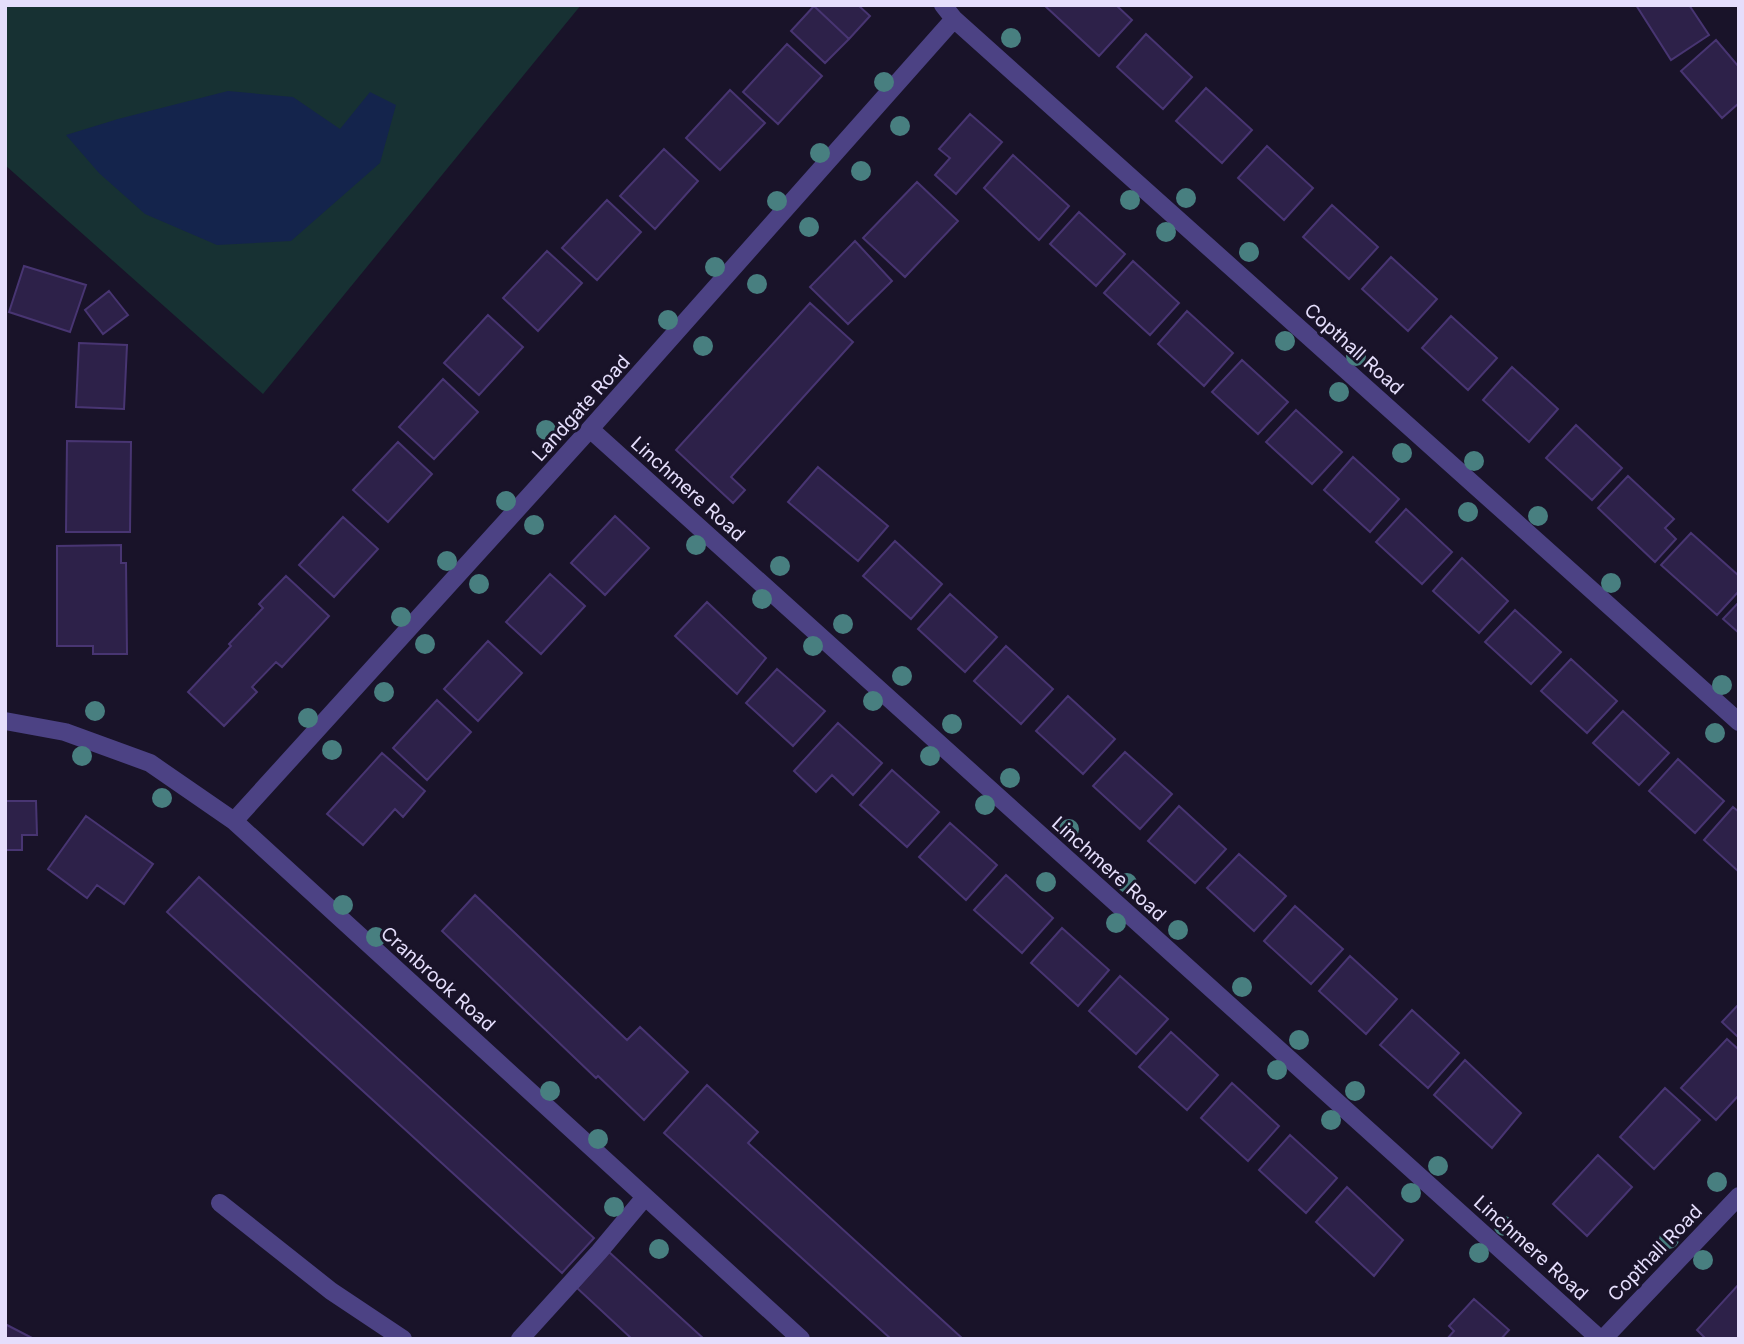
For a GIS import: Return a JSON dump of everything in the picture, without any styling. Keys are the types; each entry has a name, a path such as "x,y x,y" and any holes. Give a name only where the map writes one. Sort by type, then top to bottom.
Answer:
{"street":[{"name":"Copthall Road","path":"943,5 954,19 1739,722"},
{"name":"Landgate Road","path":"234,821 590,429 954,19"},
{"name":"Linchmere Road","path":"590,429 1601,1339"},
{"name":"Cranbrook Road","path":"5,721 65,732 149,763 234,821 801,1339"},
{"name":"Copthall Road","path":"1601,1339 1739,1196"},
{"path":"520,1339 646,1197"},
{"path":"220,1203 331,1291 403,1339"}],"green space":[{"path":"5,5 581,5 263,394 5,165"}],"water":[{"path":"228,91 293,97 340,129 370,92 396,105 380,163 291,241 217,245 145,214 99,173 66,135"}],"building":[{"path":"858,5 870,16 849,39 814,6"},
{"path":"1044,5 1116,5 1132,20 1099,56"},
{"path":"1636,5 1689,5 1709,35 1671,60"},
{"path":"814,6 849,39 825,63 791,31"},
{"path":"1146,34 1192,77 1163,109 1117,67"},
{"path":"1716,40 1739,67 1739,103 1722,118 1681,71"},
{"path":"787,44 822,76 778,124 743,92"},
{"path":"1206,88 1252,130 1222,163 1176,121"},
{"path":"730,90 765,123 720,170 686,138"},
{"path":"970,114 1002,142 956,194 935,175 950,158 939,149"},
{"path":"1267,146 1313,188 1284,220 1238,178"},
{"path":"664,149 698,181 655,229 620,196"},
{"path":"1013,155 1069,206 1039,240 984,188"},
{"path":"917,182 958,221 905,277 863,238"},
{"path":"607,200 641,232 597,280 562,248"},
{"path":"1332,205 1378,247 1349,279 1303,237"},
{"path":"1079,212 1125,254 1096,286 1050,244"},
{"path":"855,241 892,281 848,324 810,287"},
{"path":"547,251 582,283 538,331 503,298"},
{"path":"1391,257 1437,299 1408,331 1362,289"},
{"path":"1133,261 1179,303 1150,335 1104,293"},
{"path":"24,266 86,285 70,332 9,312"},
{"path":"109,291 128,315 103,334 85,310"},
{"path":"810,303 853,342 731,477 745,490 733,503 676,450"},
{"path":"1187,311 1233,353 1204,386 1158,344"},
{"path":"488,315 523,347 479,395 444,363"},
{"path":"1451,316 1497,358 1468,390 1422,348"},
{"path":"79,343 127,345 124,409 76,407"},
{"path":"1242,360 1288,402 1258,434 1212,392"},
{"path":"1512,367 1558,409 1529,442 1483,400"},
{"path":"443,379 478,412 434,459 399,427"},
{"path":"1296,410 1342,452 1312,484 1266,442"},
{"path":"1576,425 1622,468 1592,500 1546,458"},
{"path":"67,441 131,442 130,532 66,532"},
{"path":"398,442 432,474 388,522 353,490"},
{"path":"1353,457 1399,499 1370,532 1324,490"},
{"path":"818,467 888,526 858,561 788,502"},
{"path":"1628,476 1674,519 1665,528 1676,539 1655,562 1598,508"},
{"path":"1406,509 1452,552 1422,584 1376,542"},
{"path":"615,516 649,548 605,595 571,563"},
{"path":"343,517 378,549 334,597 299,565"},
{"path":"1691,533 1739,576 1739,591 1717,615 1661,565"},
{"path":"895,541 942,584 911,619 863,576"},
{"path":"121,545 121,563 126,563 127,654 93,654 93,646 57,646 57,546"},
{"path":"1462,558 1508,601 1479,633 1433,591"},
{"path":"550,574 585,606 541,654 506,622"},
{"path":"286,576 329,616 282,667 276,662 252,687 257,692 224,726 188,692 231,646 229,644 263,608 259,604"},
{"path":"950,594 997,637 965,672 918,629"},
{"path":"707,602 766,658 737,694 675,636"},
{"path":"1739,602 1739,633 1723,619"},
{"path":"1515,610 1561,652 1531,684 1485,642"},
{"path":"488,641 522,673 478,721 444,689"},
{"path":"1006,646 1053,689 1021,724 974,681"},
{"path":"1571,659 1617,701 1587,733 1541,691"},
{"path":"777,669 825,711 793,746 746,703"},
{"path":"1068,696 1115,739 1083,774 1036,731"},
{"path":"437,700 471,732 427,780 393,748"},
{"path":"1623,711 1669,753 1639,785 1593,743"},
{"path":"838,723 882,763 853,795 832,775 816,792 794,771"},
{"path":"1125,752 1172,794 1140,829 1093,786"},
{"path":"382,753 425,791 403,817 395,809 363,845 327,814"},
{"path":"1678,759 1724,801 1695,833 1649,791"},
{"path":"892,770 939,812 907,847 860,805"},
{"path":"5,801 36,801 37,835 22,835 22,850 5,850"},
{"path":"1179,806 1226,849 1195,883 1148,841"},
{"path":"1733,807 1739,812 1739,872 1704,840"},
{"path":"86,816 153,864 124,904 97,885 87,898 48,869"},
{"path":"950,823 997,865 966,900 919,857"},
{"path":"1239,854 1286,896 1254,931 1207,888"},
{"path":"1006,875 1053,918 1022,953 974,910"},
{"path":"199,877 594,1238 562,1273 167,912"},
{"path":"475,895 627,1040 640,1027 688,1072 644,1120 598,1076 596,1078 442,931"},
{"path":"1295,906 1343,949 1311,984 1264,941"},
{"path":"1062,928 1109,970 1078,1006 1031,963"},
{"path":"1350,956 1397,999 1366,1034 1319,991"},
{"path":"1120,976 1168,1019 1136,1054 1089,1011"},
{"path":"1739,1004 1739,1038 1722,1022"},
{"path":"1412,1010 1459,1053 1428,1088 1380,1045"},
{"path":"1171,1032 1218,1075 1187,1110 1139,1067"},
{"path":"1727,1039 1739,1050 1739,1095 1716,1120 1681,1088"},
{"path":"1465,1060 1521,1113 1492,1148 1434,1095"},
{"path":"1232,1083 1279,1126 1248,1161 1201,1118"},
{"path":"707,1085 758,1132 748,1143 963,1339 891,1339 664,1133"},
{"path":"1665,1088 1700,1120 1654,1169 1620,1137"},
{"path":"1290,1135 1337,1178 1306,1213 1259,1170"},
{"path":"1598,1155 1632,1187 1587,1236 1553,1204"},
{"path":"1347,1187 1403,1240 1374,1276 1316,1222"},
{"path":"609,1252 704,1339 632,1339 577,1288"},
{"path":"1739,1284 1739,1339 1706,1339 1697,1330"},
{"path":"1474,1299 1509,1330 1501,1339 1447,1339 1454,1331 1449,1326"},
{"path":"5,1324 34,1339 5,1339"}]}
